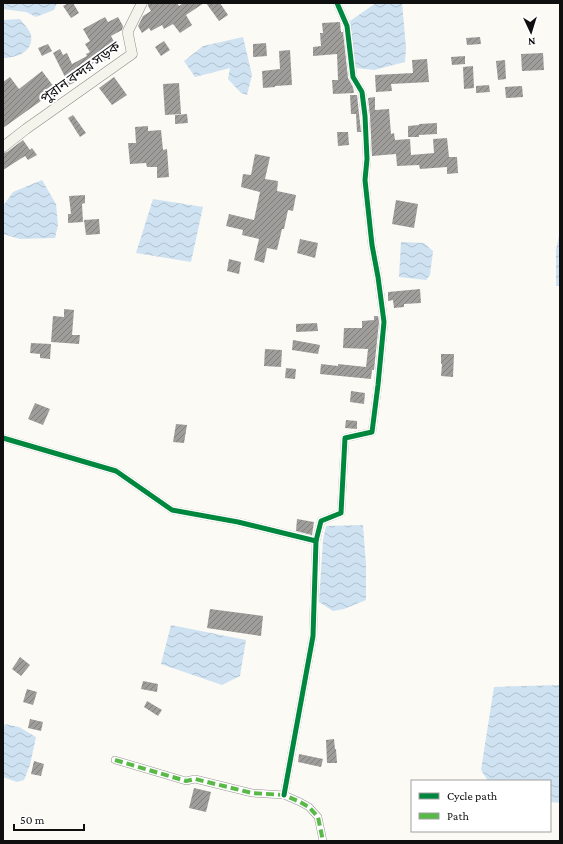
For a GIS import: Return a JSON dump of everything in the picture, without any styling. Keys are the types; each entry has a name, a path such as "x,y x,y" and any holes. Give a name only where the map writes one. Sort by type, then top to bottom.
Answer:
{"street":[{"name":"পুরান বন্দর সড়ক","path":"3,147 26,128 132,54 128,31 142,3"},
{"path":"284,795 313,636 316,541 321,521 341,513 345,438 372,432 384,322 372,245 365,180 367,159 365,116 362,92 353,77 347,26 337,3"},
{"path":"3,438 116,471 172,510 238,522 316,541"},
{"path":"115,760 186,781 195,779 252,793 284,795 308,807 318,817 323,841"}],"water":[{"path":"3,3 57,3 54,10 36,17 26,12 3,9"},
{"path":"376,3 402,3 406,48 405,62 374,70 356,68 350,21"},
{"path":"20,19 31,35 30,46 23,53 13,57 3,58 3,20"},
{"path":"243,37 252,75 247,95 241,93 228,79 230,68 195,77 184,61 203,46"},
{"path":"42,180 56,204 58,225 55,238 20,239 3,234 3,206 13,192"},
{"path":"153,199 203,207 191,262 136,253"},
{"path":"560,231 560,286 556,286 556,250"},
{"path":"401,242 424,243 433,251 430,275 426,280 399,277"},
{"path":"363,525 366,565 366,600 344,609 333,611 319,602 323,540 326,526"},
{"path":"171,625 246,640 240,676 222,685 161,664"},
{"path":"560,685 560,803 551,802 551,780 487,780 481,770 494,687"},
{"path":"5,724 19,727 36,737 30,765 24,780 17,782 3,777 3,729"}],"building":[{"path":"68,3 73,3 79,13 71,18 63,6"},
{"path":"148,3 177,3 179,6 184,3 204,3 186,15 192,25 180,33 173,24 164,29 162,25 151,31 149,28 142,33 138,26 143,16 151,11"},
{"path":"206,3 220,3 228,15 219,21"},
{"path":"105,17 108,22 118,17 123,26 122,30 111,36 118,49 105,55 107,59 100,63 99,61 75,73 79,80 69,85 53,53 60,49 63,55 67,53 72,64 87,56 86,54 90,52 85,44 90,41 83,29"},
{"path":"340,22 341,32 343,32 348,78 353,87 354,93 333,94 332,80 338,80 337,54 313,56 313,47 321,46 320,33 323,33 322,23"},
{"path":"480,37 481,44 467,45 466,38"},
{"path":"164,41 170,50 161,56 155,47"},
{"path":"266,43 267,56 253,57 253,44"},
{"path":"48,44 52,51 42,56 38,48"},
{"path":"290,50 292,85 263,88 262,71 280,69 279,51"},
{"path":"543,53 544,70 522,71 521,54"},
{"path":"465,56 465,64 452,65 451,57"},
{"path":"427,59 429,82 391,84 392,91 376,92 375,75 413,73 412,60"},
{"path":"505,60 506,79 498,80 496,61"},
{"path":"473,66 474,88 464,89 463,67"},
{"path":"42,71 57,91 3,128 3,82 10,77 19,89"},
{"path":"114,77 127,95 112,105 99,88"},
{"path":"179,83 181,114 165,115 163,84"},
{"path":"489,85 490,92 476,93 476,86"},
{"path":"522,86 523,97 506,98 505,87"},
{"path":"350,95 357,95 361,132 357,132 356,114 351,114"},
{"path":"375,97 375,110 389,109 391,134 394,133 395,140 410,139 411,155 434,153 433,139 447,138 449,157 457,157 458,173 447,174 447,167 420,169 419,165 397,166 396,154 372,156 368,98"},
{"path":"187,114 188,123 175,124 175,115"},
{"path":"73,115 86,133 80,137 68,118"},
{"path":"437,123 437,134 408,137 408,126"},
{"path":"148,126 148,131 161,130 163,150 167,149 169,177 157,178 157,167 147,167 146,163 130,164 128,143 136,143 135,127"},
{"path":"337,132 348,132 349,145 338,146"},
{"path":"23,140 30,150 32,148 37,155 28,160 25,156 3,170 3,153 7,152"},
{"path":"255,154 270,157 265,179 278,181 277,191 296,195 293,211 288,210 277,250 267,248 264,263 254,260 259,239 242,235 243,230 226,226 229,214 254,220 260,192 241,187 243,174 251,175"},
{"path":"85,195 85,203 82,204 83,222 68,223 68,214 71,214 69,196"},
{"path":"396,200 418,204 414,228 392,224"},
{"path":"99,219 100,234 86,235 84,220"},
{"path":"300,239 318,243 315,258 297,253"},
{"path":"229,259 241,262 239,274 227,271"},
{"path":"420,289 421,303 404,304 404,307 394,308 393,300 388,301 388,292"},
{"path":"64,309 74,310 72,335 80,335 79,344 51,342 53,316 64,317"},
{"path":"374,316 378,316 379,322 374,370 372,370 371,379 320,374 321,364 366,367 368,349 343,348 344,328 362,328 362,321 374,320"},
{"path":"317,323 318,331 296,332 296,324"},
{"path":"293,340 320,345 318,354 292,350"},
{"path":"31,343 51,344 50,359 40,358 40,354 30,353"},
{"path":"265,349 282,350 281,367 264,366"},
{"path":"441,354 454,354 453,377 441,376"},
{"path":"286,368 296,369 295,379 285,378"},
{"path":"351,391 365,393 364,404 350,402"},
{"path":"35,403 50,409 43,425 28,419"},
{"path":"346,420 357,421 357,429 345,428"},
{"path":"176,424 187,425 184,443 173,442"},
{"path":"297,519 314,522 312,535 296,531"},
{"path":"210,609 263,616 261,636 207,628"},
{"path":"20,657 30,665 21,676 12,669"},
{"path":"143,681 158,684 157,692 141,689"},
{"path":"27,689 37,692 33,705 23,702"},
{"path":"147,701 162,710 158,716 144,707"},
{"path":"30,719 43,722 41,731 28,728"},
{"path":"334,739 337,763 327,763 326,740"},
{"path":"299,754 323,759 321,767 298,762"},
{"path":"34,761 44,764 41,776 31,774"},
{"path":"194,788 211,792 206,812 189,808"}],"marked path":[{"path":"115,760 186,781 195,779 252,793 284,795 309,807 318,817 323,841"}],"cycle path":[{"path":"284,795 313,636 316,541 321,521 341,513 345,438 372,432 384,322 372,245 365,180 367,159 365,116 362,92 353,77 347,26 337,3"},
{"path":"3,438 116,471 172,510 238,522 316,541"}]}
